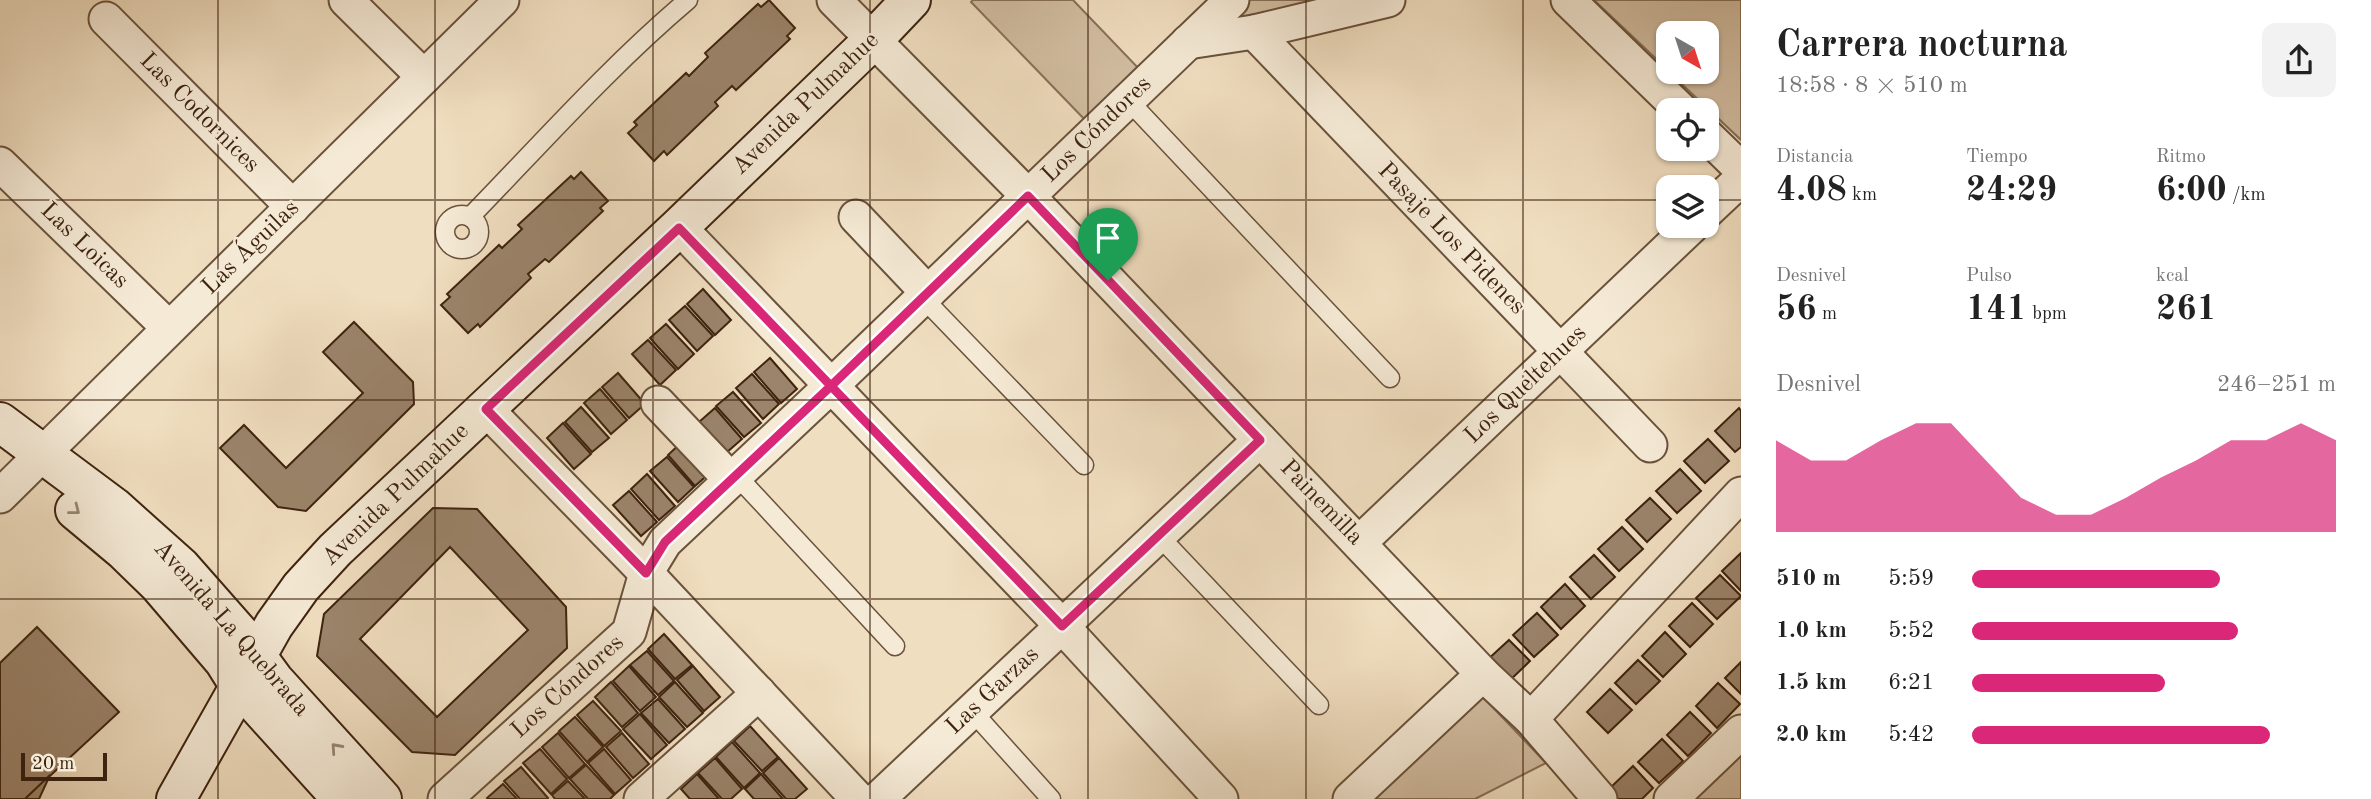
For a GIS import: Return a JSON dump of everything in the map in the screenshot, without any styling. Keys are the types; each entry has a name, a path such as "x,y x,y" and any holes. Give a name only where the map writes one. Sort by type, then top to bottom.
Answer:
{"street":[{"path":"346,0 424,77"},
{"name":"Las Águilas","path":"16,469 169,328 502,0"},
{"name":"Painemilla","path":"834,0 1028,196 1483,674 1531,719 1600,799"},
{"name":"Avenida Pulmahue","path":"176,799 247,670 301,587 335,550 679,228 911,0"},
{"name":"Los Cóndores","path":"445,799 629,632 646,573 665,542 1232,0"},
{"path":"1188,43 1254,32 1388,0"},
{"path":"1569,0 1669,98"},
{"name":"Las Codornices","path":"106,19 293,207"},
{"name":"Pasaje Los Pidenes","path":"1254,32 1650,445"},
{"path":"1719,148 1741,169"},
{"name":"Las Loicas","path":"0,164 169,328"},
{"path":"1719,200 1741,179"},
{"path":"856,217 926,295"},
{"path":"679,228 1062,626 1221,799"},
{"name":"Los Queltehues","path":"1359,543 1679,238"},
{"path":"658,403 733,477"},
{"path":"486,409 646,573 758,694 843,794"},
{"name":"Avenida La Quebrada","path":"0,422 16,469 114,507 181,567 247,670 342,799"},
{"name":"Las Garzas","path":"878,799 1260,440"},
{"path":"1531,719 1741,494"},
{"name":"Avenida La Quebrada","path":"247,670 274,680 382,799"},
{"path":"1350,799 1483,674"},
{"path":"641,799 758,694"},
{"path":"1671,799 1741,732"}],"lane":[{"path":"470,217 617,65 688,0"},
{"path":"1128,100 1390,378"},
{"path":"926,295 1084,465"},
{"path":"733,477 895,646"},
{"path":"1158,536 1319,705"},
{"path":"972,711 1051,799"}],"shaded area":[{"path":"1073,0 1142,72 1089,124 971,2"},
{"path":"1246,0 1354,0 1217,28"},
{"path":"1594,0 1741,0 1741,140 1719,119 1719,98 1697,98 1682,84 1719,84 1719,21 1656,21 1656,59"},
{"path":"1481,695 1546,763 1475,799 1371,799"},
{"path":"1741,738 1741,799 1677,799"}],"building":[{"path":"769,0 795,28 787,36 790,39 736,90 732,86 715,102 718,106 667,155 664,151 654,161 628,133 637,125 634,122 686,73 689,76 708,57 705,53 758,4 761,7"},
{"path":"581,172 608,201 600,208 603,211 549,262 545,259 528,274 531,278 480,327 478,324 468,333 441,305 450,297 447,294 499,245 502,248 522,229 518,225 571,176 574,179"},
{"path":"703,289 731,320 715,335 687,304"},
{"path":"685,306 713,336 697,351 669,320"},
{"path":"354,322 413,382 414,404 306,511 278,507 220,448 244,425 286,468 363,393 323,352"},
{"path":"666,324 694,354 678,369 650,338"},
{"path":"648,340 676,370 660,385 632,354"},
{"path":"770,358 797,389 781,403 754,372"},
{"path":"618,373 645,404 629,418 602,387"},
{"path":"752,374 779,404 763,419 736,388"},
{"path":"600,389 627,420 611,434 584,403"},
{"path":"733,392 761,423 744,437 716,406"},
{"path":"581,407 609,438 592,452 565,422"},
{"path":"715,408 742,439 726,453 699,422"},
{"path":"1739,408 1741,447 1735,452 1715,431"},
{"path":"563,423 591,454 574,469 547,438"},
{"path":"1708,439 1729,461 1705,483 1684,461"},
{"path":"684,440 712,471 695,486 668,455"},
{"path":"667,457 694,487 678,502 650,471"},
{"path":"1680,469 1701,491 1677,513 1656,491"},
{"path":"647,474 675,506 659,520 631,489"},
{"path":"629,491 657,522 641,536 613,505"},
{"path":"1650,498 1671,519 1647,542 1626,520"},
{"path":"433,508 477,509 566,607 567,648 455,755 412,752 317,656 324,614","holes":["450,547 528,630 437,717 360,639"]},
{"path":"1622,527 1643,549 1619,571 1598,549"},
{"path":"1741,553 1741,591 1722,571"},
{"path":"1594,555 1615,577 1591,599 1570,577"},
{"path":"1720,575 1741,596 1717,619 1696,598"},
{"path":"1565,584 1585,606 1561,629 1541,607"},
{"path":"1692,603 1713,624 1690,647 1669,626"},
{"path":"1537,613 1558,635 1534,657 1513,635"},
{"path":"37,627 119,712 25,799 0,799 0,663"},
{"path":"1665,632 1686,654 1663,677 1642,656"},
{"path":"664,634 692,665 675,679 648,649"},
{"path":"1509,640 1530,661 1506,684 1485,662"},
{"path":"647,651 674,681 658,695 630,665"},
{"path":"1638,660 1660,681 1636,704 1615,683"},
{"path":"1741,662 1741,694 1725,678"},
{"path":"629,666 656,697 640,711 613,681"},
{"path":"693,666 720,697 704,711 677,680"},
{"path":"611,682 638,713 622,727 595,697"},
{"path":"675,682 703,713 687,727 659,697"},
{"path":"1718,683 1740,704 1717,728 1696,706"},
{"path":"1610,689 1632,710 1608,733 1587,712"},
{"path":"658,699 685,729 669,743 641,713"},
{"path":"593,701 621,731 604,746 577,715"},
{"path":"1690,712 1711,733 1688,756 1667,735"},
{"path":"640,714 667,745 651,759 623,729"},
{"path":"575,717 603,747 587,762 559,731"},
{"path":"750,726 778,757 762,771 734,741"},
{"path":"558,733 585,764 569,778 542,747"},
{"path":"622,733 649,764 633,778 606,747"},
{"path":"1662,739 1683,761 1659,783 1638,762"},
{"path":"732,742 760,773 744,788 716,757"},
{"path":"540,749 567,779 551,794 523,763"},
{"path":"604,749 631,780 615,794 588,763"},
{"path":"715,758 742,789 731,799 722,799 698,773"},
{"path":"779,758 807,789 795,799 786,799 763,773"},
{"path":"586,765 614,795 610,799 588,799 570,779"},
{"path":"1633,766 1653,788 1642,799 1618,799 1609,789"},
{"path":"521,767 547,799 520,799 504,781"},
{"path":"697,774 719,799 690,799 681,789"},
{"path":"761,774 783,799 754,799 745,789"},
{"path":"50,775 39,799 25,799"},
{"path":"568,781 585,799 555,799 552,795"},
{"path":"503,784 517,799 487,798"}],"route":[{"path":"1108,280 1028,196 831,386 679,228 486,409 646,573 665,542 831,386 1062,626 1260,440 1108,280"}]}
